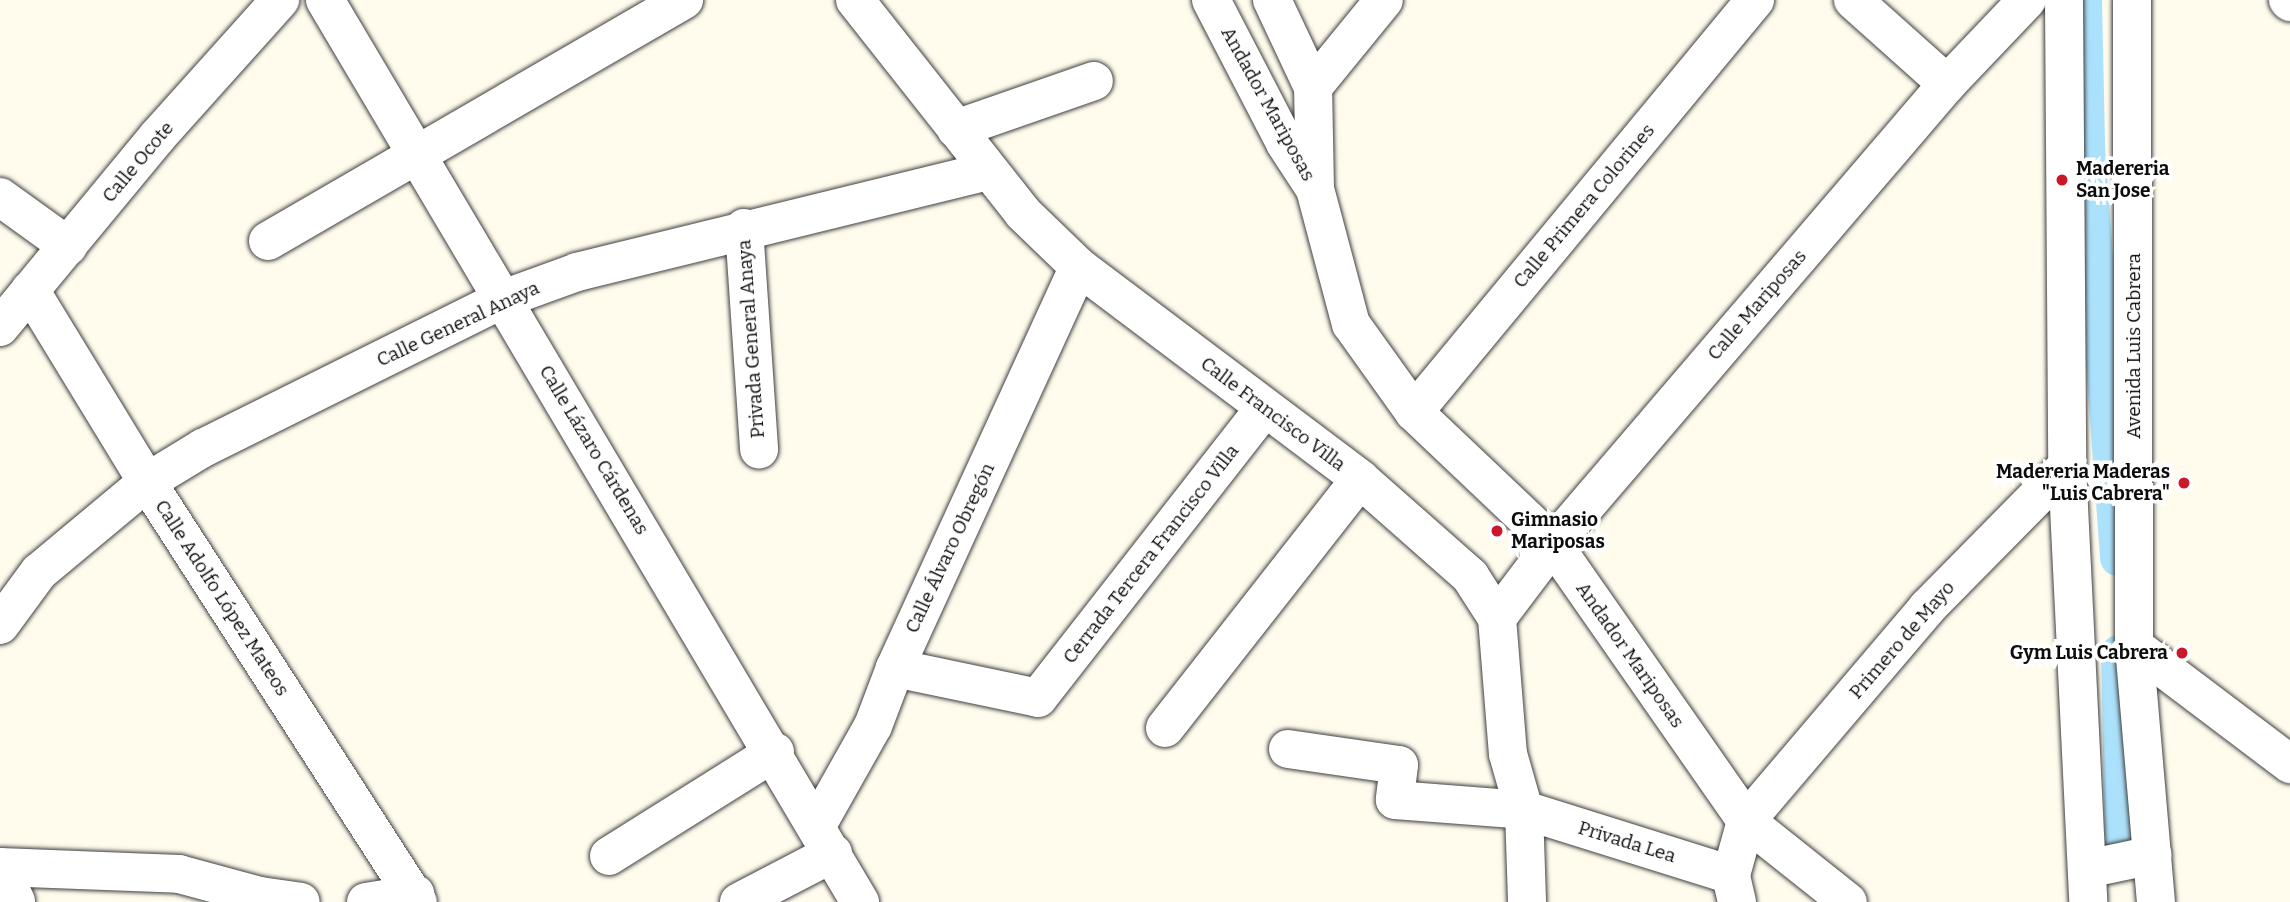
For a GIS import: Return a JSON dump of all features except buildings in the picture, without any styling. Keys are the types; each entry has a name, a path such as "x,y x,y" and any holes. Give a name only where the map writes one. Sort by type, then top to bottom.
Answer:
{"street":[{"name":"Calle Ocote","path":"0,327 158,136 280,0"},
{"name":"Calle Lázaro Cárdenas","path":"325,0 775,752 860,902"},
{"path":"268,241 684,0"},
{"name":"Calle Francisco Villa","path":"855,0 1023,213 1079,267 1360,479 1470,576 1497,618 1508,754 1524,810 1527,902"},
{"name":"Andador Mariposas","path":"1211,0 1285,143 1315,190 1351,324 1414,412 1553,544 1746,821"},
{"path":"1272,0 1313,87 1315,190"},
{"path":"1313,87 1384,0"},
{"name":"Calle Primera Colorines","path":"1414,412 1755,0"},
{"path":"1853,0 1947,84"},
{"name":"Calle Mariposas","path":"1497,618 1553,544 1947,84 2027,0"},
{"path":"2064,0 2067,466 2087,885 2153,855"},
{"name":"Avenida Luis Cabrera","path":"2132,0 2134,646 2155,902"},
{"path":"956,129 1094,81"},
{"name":"Calle General Anaya","path":"0,625 39,572 147,482 203,448 503,299 577,272 744,228 989,171"},
{"path":"0,197 68,246"},
{"name":"Privada General Anaya","path":"744,228 759,449"},
{"name":"Calle Álvaro Obregón","path":"825,840 895,668 1079,267"},
{"name":"Calle Adolfo López Mateos","path":"30,290 147,482 417,898"},
{"name":"Cerrada Tercera Francisco Villa","path":"895,668 1038,698 1264,409"},
{"name":"Primero de Mayo","path":"1746,821 1927,608 2067,466"},
{"path":"1165,728 1360,479"},
{"path":"2134,646 2289,762"},
{"name":"Privada Lea","path":"1288,749 1399,765 1395,800 1524,810 1734,888"},
{"path":"609,856 775,752"},
{"path":"1734,888 1746,821 1848,902"},
{"path":"739,902 825,840"},
{"path":"16,902 0,867 179,874 260,896 301,902"},
{"path":"366,902 417,898"}],"waterway":[{"path":"2084,0 2087,147 2117,558"},
{"path":"2118,652 2122,841"}],"place":[{"name":"Madereria San Jose","path":"2062,180"},
{"name":"Madereria Maderas \"Luis Cabrera\"","path":"2184,483"},
{"name":"Gimnasio Mariposas","path":"1497,531"},
{"name":"Gym Luis Cabrera","path":"2182,653"}]}
